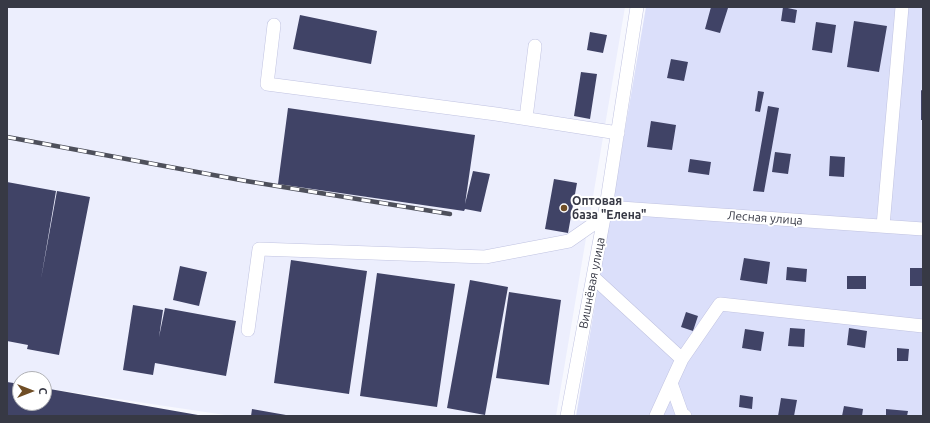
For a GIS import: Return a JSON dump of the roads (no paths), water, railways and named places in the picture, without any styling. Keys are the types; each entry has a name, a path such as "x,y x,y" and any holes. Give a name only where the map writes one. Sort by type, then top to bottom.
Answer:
{"street":[{"name":"Вишнёвая улица","path":"567,416 606,211 637,7"},
{"path":"883,226 902,7"},
{"path":"274,25 267,84 526,118 618,133"},
{"path":"526,118 535,46"},
{"path":"248,330 259,249 485,258 569,241 606,211"},
{"name":"Лесная улица","path":"606,211 923,229"},
{"path":"593,277 682,359"},
{"path":"656,416 682,359 720,304 923,326"},
{"path":"671,383 682,414 685,416"}],"railway":[{"path":"7,137 246,181 450,214"}],"place":[{"name":"Оптовая база \"Елена\"","path":"564,208"}]}
